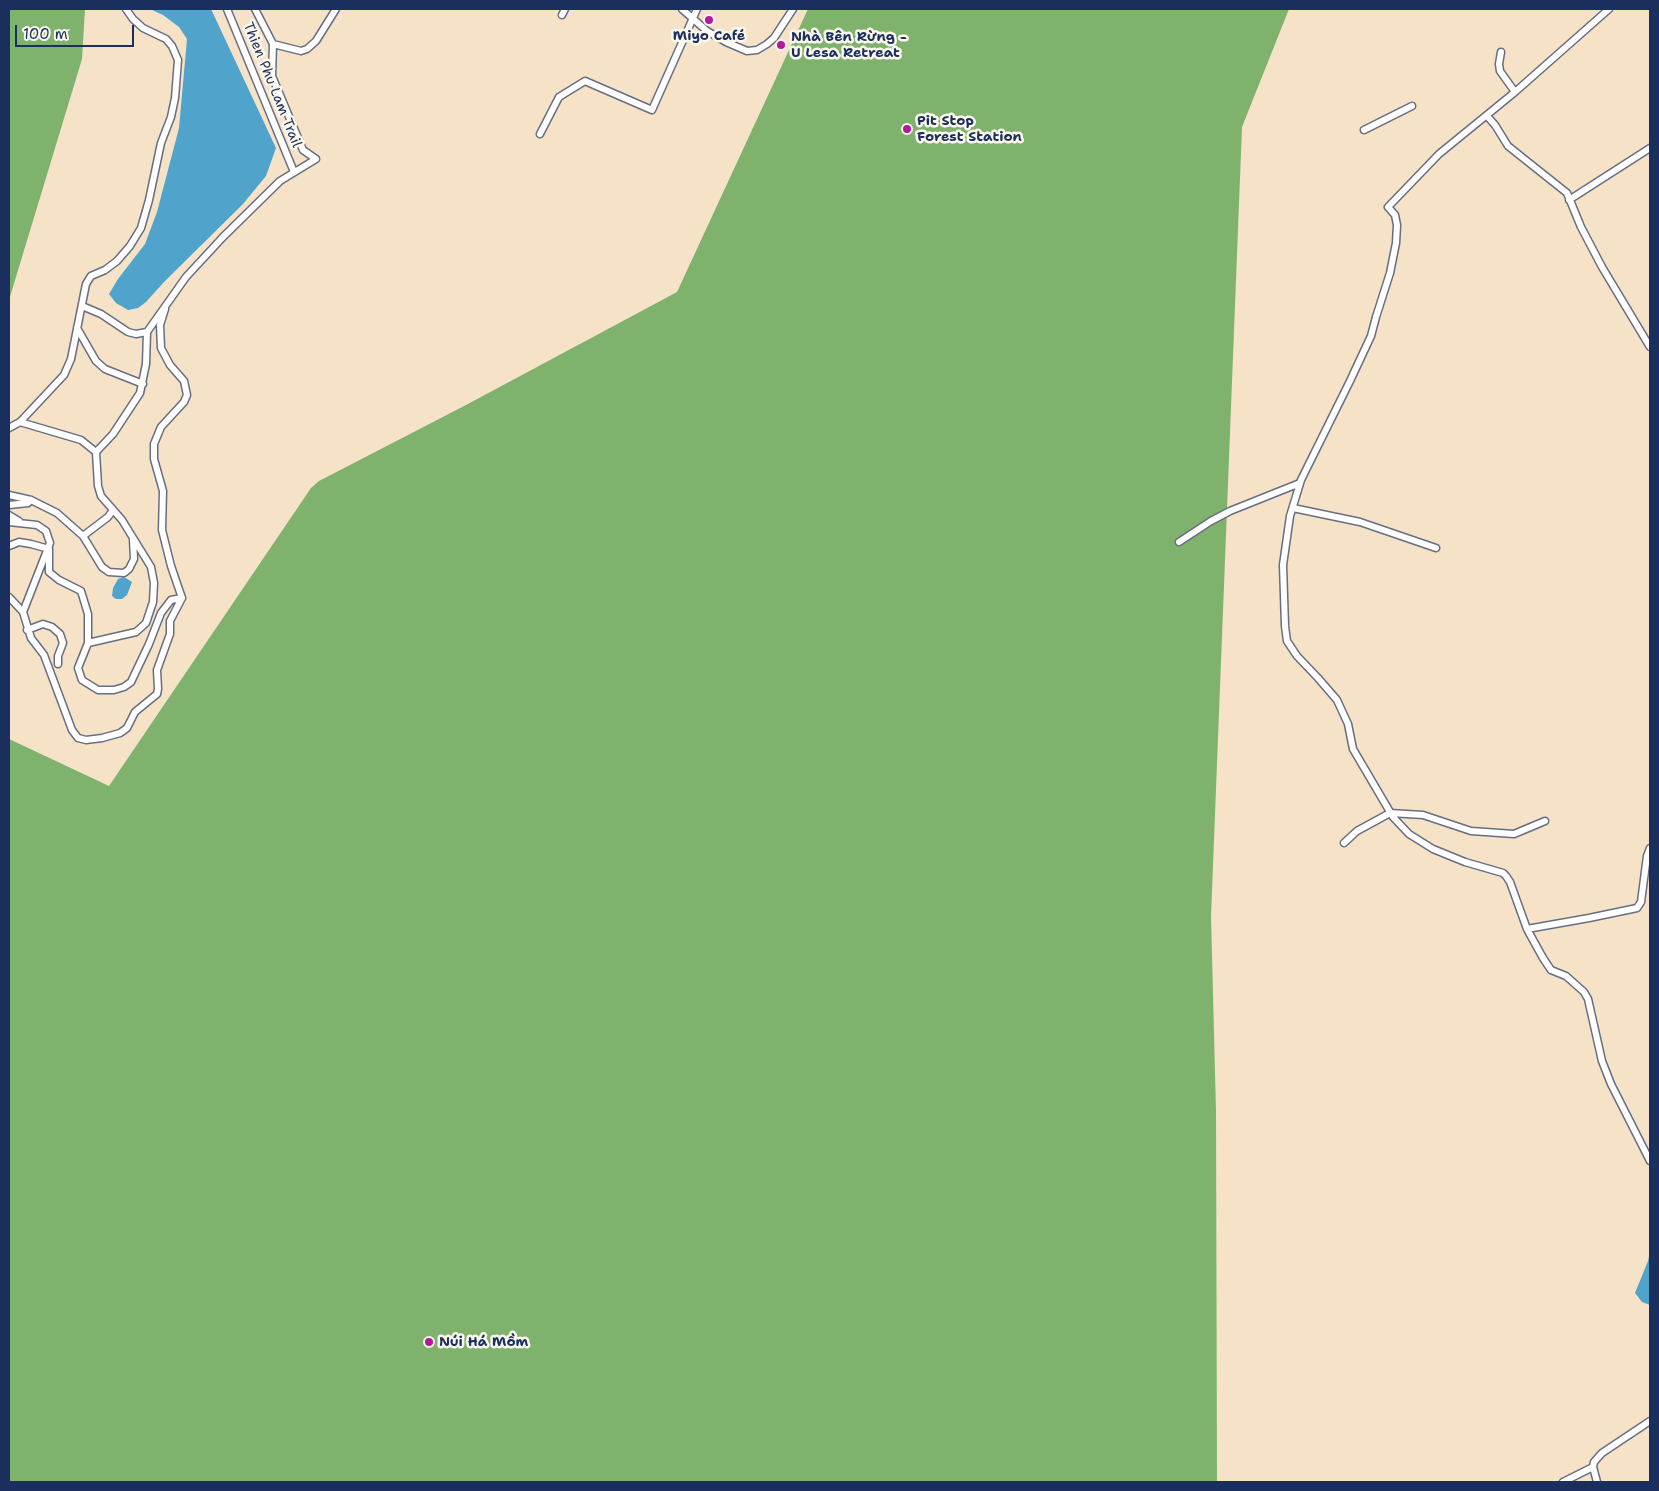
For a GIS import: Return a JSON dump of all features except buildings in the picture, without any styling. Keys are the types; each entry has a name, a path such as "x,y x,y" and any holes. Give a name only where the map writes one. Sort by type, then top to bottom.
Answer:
{"street":[{"path":"9,434 10,427 20,422 64,375 68,367 86,284 91,276 105,270 117,261 130,246 141,228 149,200 162,143 171,117 176,92 178,60 172,46 166,39 144,28 133,19 126,9"},
{"name":"Thien Phu Lam Trail","path":"227,9 294,172"},
{"path":"88,643 130,635 142,628 148,618 153,602 153,575 151,567 122,520 101,496 98,486 96,452 118,426 140,393 146,364 147,332 186,277 223,237 280,181 316,159 303,150 272,76 273,44 254,9"},
{"path":"273,44 291,50 301,51 307,49 316,41 336,9"},
{"path":"682,9 692,19 726,42 747,51 757,50 774,38 793,9"},
{"path":"540,134 559,97 584,80 652,110 696,9"},
{"path":"1610,9 1487,116 1439,154 1388,207 1395,214 1397,225 1396,243 1390,273 1370,336 1300,483 1293,508 1283,565 1284,626 1287,641 1296,656 1337,700 1348,724 1352,749 1390,813 1409,834 1433,849 1465,862 1503,873 1510,882 1527,929 1551,970 1566,976 1584,992 1588,999 1596,1042 1611,1084 1650,1161"},
{"path":"1501,52 1500,71 1515,92"},
{"path":"1364,130 1412,106"},
{"path":"1487,116 1508,146 1567,193 1581,227 1602,266 1650,347"},
{"path":"1569,200 1650,148"},
{"path":"9,597 23,612 31,638 44,655 66,716 78,738 86,740 120,733 127,728 135,712 157,694 157,670 170,634 170,621 182,598 170,566 162,530 163,491 154,459 154,444 161,427 184,402 187,395 184,381 170,365 161,348 160,325 166,304"},
{"path":"82,306 101,314 128,332 136,334 147,332"},
{"path":"77,327 96,362 105,369 143,384"},
{"path":"20,422 81,440 96,452"},
{"path":"1179,542 1230,511 1300,483"},
{"path":"9,495 31,500 56,514 83,536 102,567 109,572 124,573 132,564 134,559 133,538"},
{"path":"9,505 28,503 31,500"},
{"path":"1293,508 1360,522 1436,548"},
{"path":"83,536 108,517 113,510"},
{"path":"9,515 22,522"},
{"path":"9,522 37,525 46,531 50,543 23,612"},
{"path":"9,546 19,542 48,549"},
{"path":"48,549 49,572 59,580 82,591 88,614 88,643 78,668 82,680 94,688 114,690 127,685 142,658 161,613 172,600 182,598"},
{"path":"28,630 43,624 52,627 60,634 63,643 58,656 58,664"},
{"path":"1344,843 1357,831 1390,813 1423,814 1471,831 1514,834 1545,821"},
{"path":"1527,929 1637,908 1641,902 1647,856 1650,848"},
{"path":"1597,1482 1593,1467 1594,1462 1602,1453 1650,1421"},
{"path":"1563,1482 1593,1467"}],"green space":[{"path":"9,9 85,9 82,59 9,300"},
{"path":"808,9 1289,9 1242,127 1211,916 1216,1112 1217,1482 9,1482 9,739 109,786 311,488 319,481 677,292"}],"water":[{"path":"150,9 211,9 276,148 266,176 243,204 146,302 138,308 128,310 116,303 109,294 145,244 157,212 179,128 187,39 179,27 163,15"},
{"path":"124,577 132,582 127,595 122,599 116,599 112,596 113,588 118,579"},
{"path":"1650,1251 1650,1305 1642,1302 1635,1293"}],"place":[{"name":"Miyo Café","path":"709,20"},
{"name":"Nhà Bên Rừng - U Lesa Retreat","path":"781,45"},
{"name":"Pit Stop Forest Station","path":"907,129"},
{"name":"Núi Há Mồm","path":"429,1342"}]}
